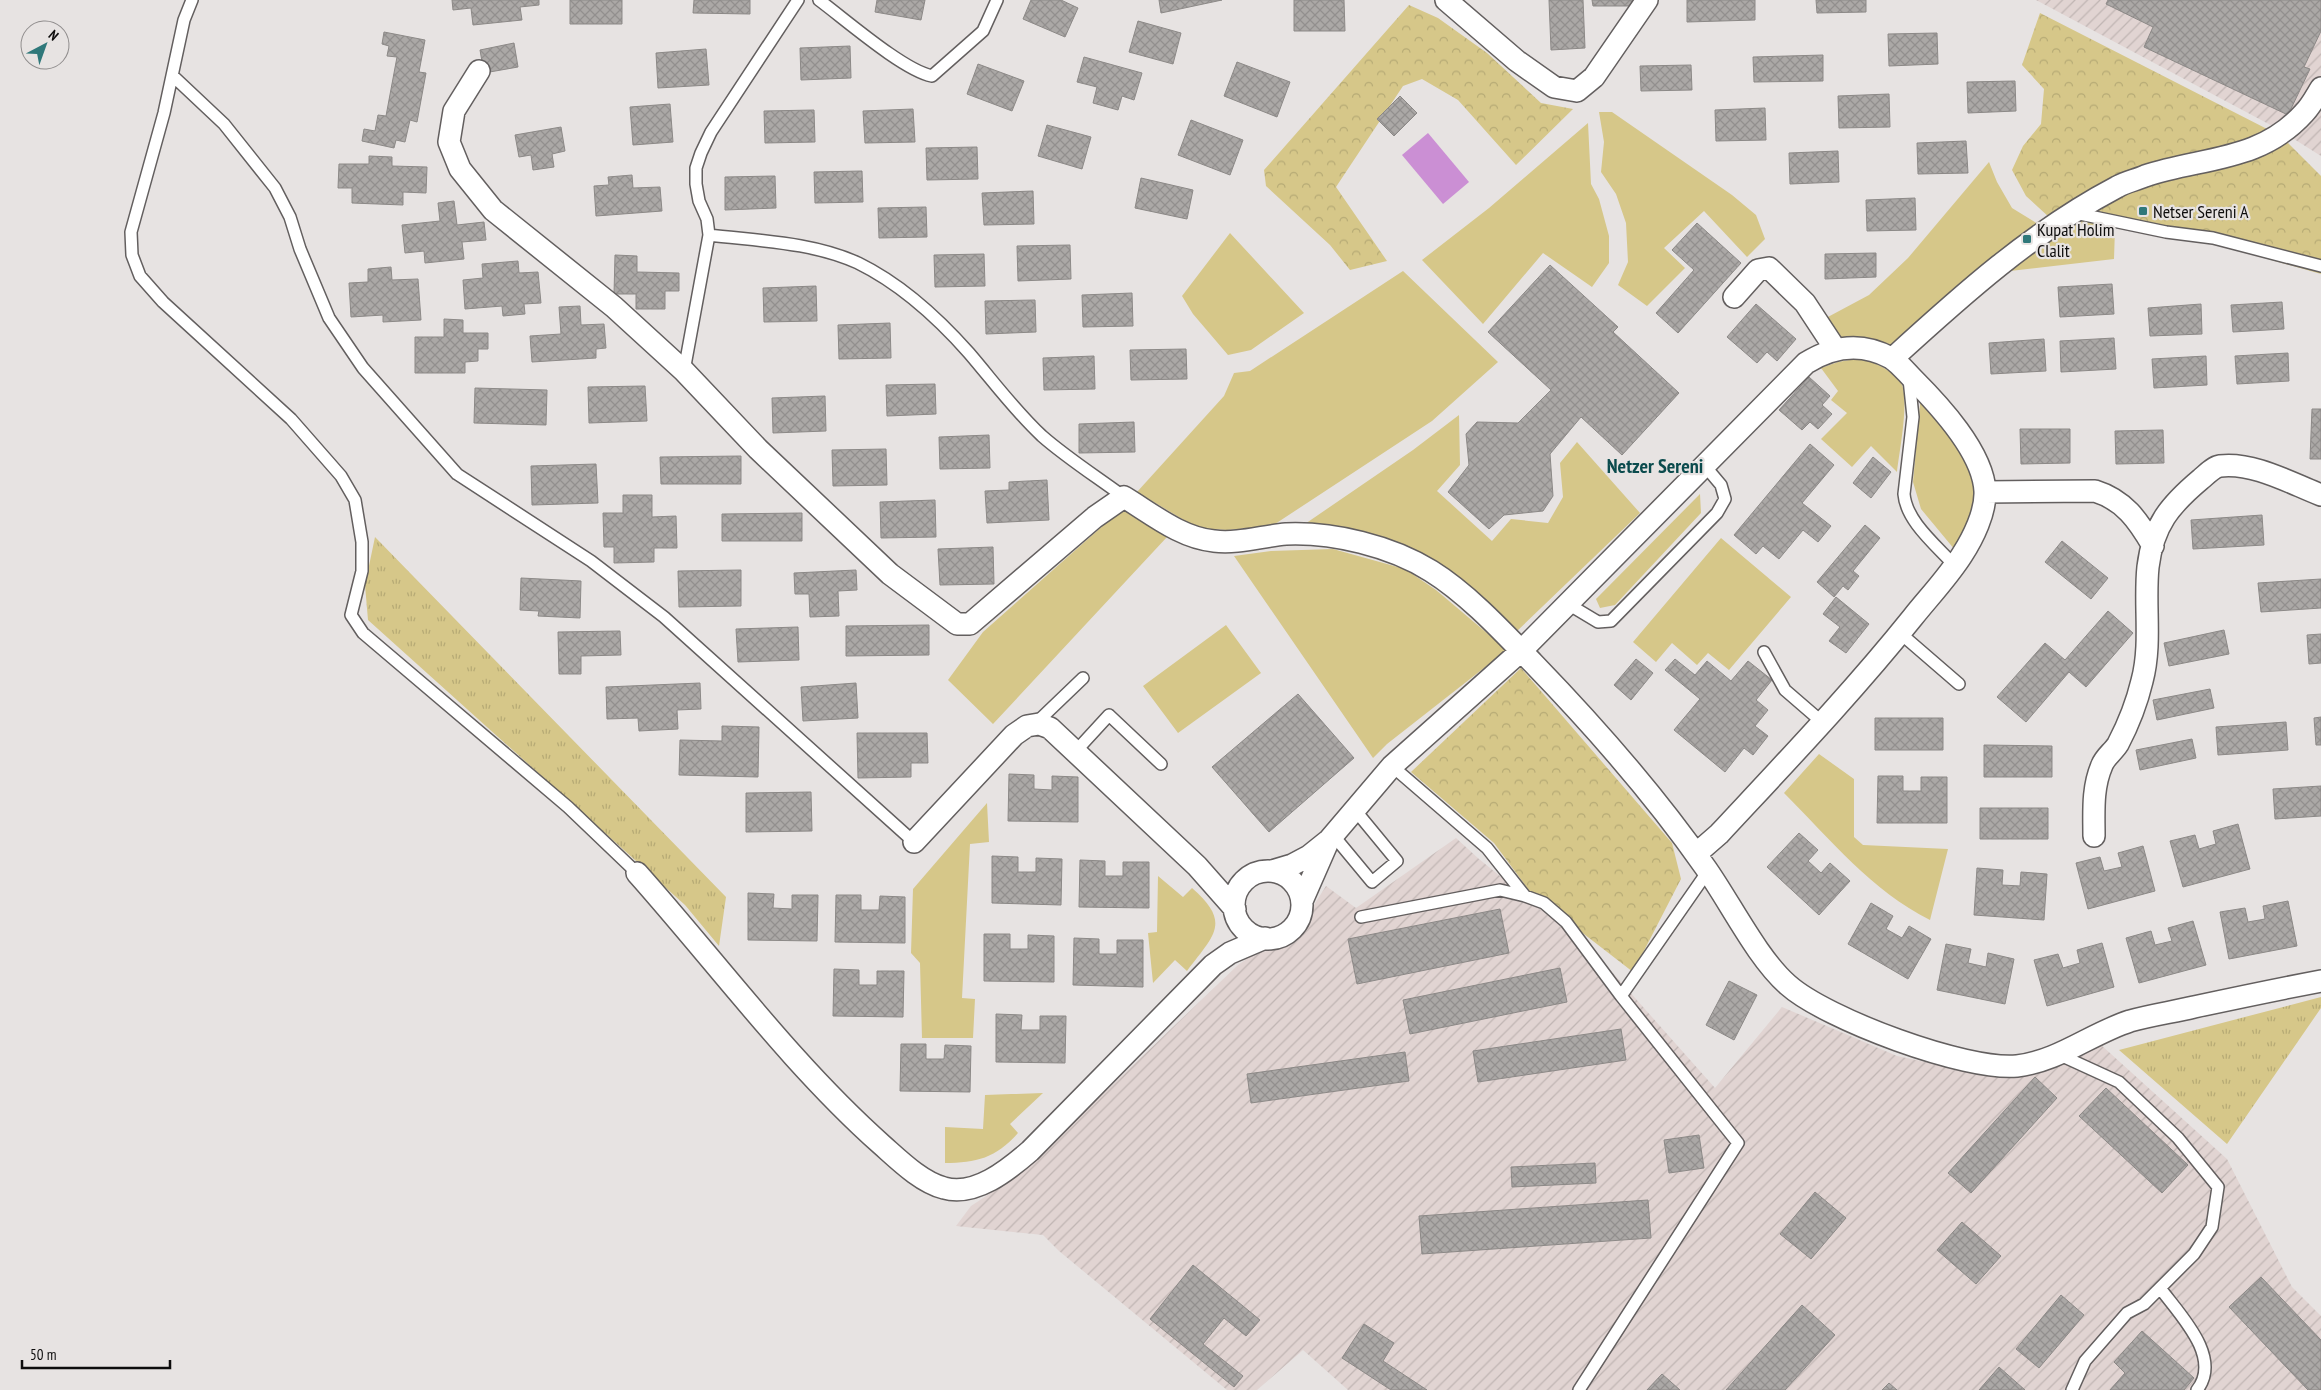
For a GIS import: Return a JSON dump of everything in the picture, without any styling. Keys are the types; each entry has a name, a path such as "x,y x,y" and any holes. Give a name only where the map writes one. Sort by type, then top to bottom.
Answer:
{"street":[{"path":"1446,0 1517,61 1554,87 1577,91 1594,77 1647,0"},
{"path":"479,71 454,110 449,142 460,169 493,210 614,307 684,372 758,449 890,574 957,624 970,624 1095,517 1124,497 1185,534 1213,541 1243,541 1285,534 1319,535 1360,544 1397,555 1432,572 1487,616 1588,720 1702,863 1784,983 1802,997 1831,1012 1906,1043 1972,1062 1997,1066 2019,1066 2060,1055 2101,1031 2133,1020 2321,980"},
{"path":"1892,359 1962,294 2049,226 2127,182 2161,171 2249,151 2285,131 2305,112 2321,88"},
{"path":"1734,297 1758,270 1769,268 1804,303 1836,350"},
{"path":"1212,965 1226,942 1236,912 1236,893 1242,883 1251,876 1261,872 1292,865 1309,856 1331,837 1392,766 1521,651 1806,363 1823,352 1863,347 1892,359 1933,399 1968,447 1979,469 1985,492 1975,530 1954,565 1900,633 1822,722 1719,834 1702,863"},
{"path":"2094,836 2094,793 2102,764 2116,747 2126,728 2143,680 2146,646 2148,566 2162,519 2184,493 2217,466 2235,466 2265,472 2321,495"},
{"path":"1985,492 2095,490 2110,496 2125,506 2139,520 2153,546"},
{"path":"914,842 1003,746 1027,726 1039,724 1050,728 1197,866 1236,912 1241,925 1249,933 1265,938"},
{"path":"637,873 691,933 814,1079 860,1126 900,1161 943,1188 962,1190 984,1183 1010,1167 1030,1150 1212,965 1238,948 1265,938 1281,937 1290,931 1300,917 1302,901 1331,837"},
{"path":"1197,866 1215,876 1251,876"},
{"path":"1272,871 1283,874 1292,881 1299,890 1302,901"}],"lane":[{"path":"192,0 184,20 164,114 131,232 132,255 140,276 163,302 291,419 341,476 355,500 362,542 362,571 351,615 363,633 568,807 637,873"},
{"path":"684,372 709,235 707,219 699,201 696,168 711,132 798,0"},
{"path":"819,0 920,74 932,76 983,31 997,0"},
{"path":"173,76 224,124 275,188 290,217 300,249 329,318 363,368 457,474 591,561 664,617 914,842"},
{"path":"2073,212 2166,232 2213,238 2321,266"},
{"path":"709,235 790,244 830,253 857,263 882,277 912,297 938,322 968,352 1042,436 1124,497"},
{"path":"1908,375 1913,417 1904,494 1905,504 1916,522 1954,565"},
{"path":"1568,604 1598,622 1611,621 1717,513 1725,499 1721,485 1705,466"},
{"path":"1900,633 1959,684"},
{"path":"1764,652 1785,690 1822,722"},
{"path":"1034,725 1083,678"},
{"path":"1075,752 1109,715 1161,764"},
{"path":"1392,766 1487,848 1525,896"},
{"path":"1331,837 1372,882 1397,861 1355,810"},
{"path":"1620,996 1702,863"},
{"path":"1362,917 1500,890 1544,903 1566,922 1620,996 1738,1143 1579,1390"},
{"path":"2060,1055 2119,1082 2178,1138 2218,1188 2212,1227 2194,1254 2144,1304 2127,1313 2085,1361 2072,1390"},
{"path":"2160,1288 2201,1344 2205,1365 2203,1383 2197,1390"}],"shaded area":[{"path":"2036,0 2321,0 2321,156 2278,129"},
{"path":"1428,133 1469,182 1443,204 1402,155"},
{"path":"1456,838 1596,954 1715,1088 1782,1007 1897,1056 1997,1077 2046,1071 2100,1044 2227,1159 2292,1287 2321,1316 2321,1390 1348,1390 1303,1350 1257,1390 1227,1390 1059,1251 1043,1235 956,1226 971,1206 1018,1175 1238,965 1255,953 1277,949 1295,936 1308,921 1314,905 1326,886 1356,908"}],"green space":[{"path":"1409,5 1438,18 1487,53 1541,103 1573,109 1516,165 1458,100 1422,79 1403,86 1336,187 1387,261 1350,270 1330,245 1266,186 1264,170"},
{"path":"2040,13 2271,131 2050,218 2026,196 2012,170 2023,146 2041,124 2044,89 2022,65"},
{"path":"1599,112 1612,112 1732,195 1756,215 1765,239 1747,257 1704,211 1664,248 1685,268 1647,306 1618,285 1628,262 1626,223 1616,194 1601,172 1604,142"},
{"path":"1588,123 1591,184 1599,199 1609,236 1609,263 1592,287 1543,253 1483,324 1422,260 1489,208"},
{"path":"2287,142 2321,176 2321,274 2095,210 2135,188 2202,164"},
{"path":"1989,162 1997,182 2012,208 2038,224 1898,347 1868,339 1838,340 1826,318 1869,295 1908,258"},
{"path":"2077,217 2115,228 2114,259 2010,271"},
{"path":"1230,233 1304,313 1251,350 1228,355 1193,314 1182,296"},
{"path":"1403,271 1498,362 1432,421 1272,526 1227,530 1197,528 1137,492 1224,396 1234,373 1250,371"},
{"path":"1861,358 1889,371 1901,383 1904,413 1897,472 1871,446 1852,467 1821,439 1847,413 1831,400 1838,391 1821,368 1838,362"},
{"path":"1921,394 1972,466 1976,489 1973,510 1966,536 1955,550 1921,509 1913,482"},
{"path":"1459,415 1460,465 1437,491 1492,541 1511,519 1548,523 1563,497 1560,463 1577,442 1640,513 1516,632 1445,571 1400,543 1351,531 1302,526 1413,450"},
{"path":"1700,494 1701,513 1615,605 1600,608 1596,599"},
{"path":"1124,507 1167,537 993,724 948,680 983,632"},
{"path":"375,537 726,897 719,946 685,905 368,620 365,585"},
{"path":"1721,538 1791,597 1729,670 1708,653 1697,665 1672,643 1656,662 1633,642"},
{"path":"1333,549 1405,569 1436,590 1507,650 1387,744 1373,758 1234,556 1271,551"},
{"path":"1226,625 1261,673 1178,733 1143,686"},
{"path":"1521,668 1672,843 1681,879 1633,972 1531,893 1494,843 1411,772"},
{"path":"1819,754 1854,779 1854,837 1863,845 1948,849 1930,920 1909,908 1870,879 1784,793"},
{"path":"987,803 989,842 970,844 962,998 975,999 973,1038 922,1038 920,963 911,953 913,889"},
{"path":"1158,876 1183,897 1192,888 1212,911 1215,929 1205,948 1187,971 1175,960 1153,983 1148,933 1157,932"},
{"path":"2321,997 2321,1008 2227,1144 2119,1050"},
{"path":"1043,1093 1010,1124 1018,1133 1002,1148 976,1160 945,1163 945,1127 983,1129 985,1095"}],"building":[{"path":"452,0 539,0 539,5 520,7 522,20 473,25 471,8 453,10"},
{"path":"570,0 622,0 622,24 570,24"},
{"path":"694,0 750,0 750,14 693,13"},
{"path":"877,0 925,0 921,20 875,12"},
{"path":"1031,0 1061,0 1078,8 1065,37 1023,19"},
{"path":"1159,0 1222,0 1161,13"},
{"path":"1294,0 1344,0 1345,31 1294,31"},
{"path":"1549,0 1583,0 1585,48 1551,50"},
{"path":"1592,0 1636,0 1636,6 1593,6"},
{"path":"1687,0 1755,0 1755,20 1687,22"},
{"path":"1816,0 1866,0 1866,12 1817,13"},
{"path":"2108,0 2321,0 2321,31 2304,67 2310,69 2288,115 2144,47 2153,27 2106,4"},
{"path":"1138,21 1181,33 1173,64 1129,52"},
{"path":"384,32 425,40 419,72 426,73 417,122 410,120 405,142 396,140 394,148 362,141 364,129 375,131 378,115 386,116 397,57 387,56 389,46 382,44"},
{"path":"1937,33 1938,64 1889,66 1888,34"},
{"path":"514,43 518,67 484,73 480,50"},
{"path":"850,46 851,78 801,80 800,48"},
{"path":"706,49 709,85 658,88 656,53"},
{"path":"1823,55 1823,81 1754,82 1753,57"},
{"path":"1084,57 1142,73 1134,100 1122,96 1118,110 1093,103 1097,87 1077,82"},
{"path":"1237,62 1290,82 1277,117 1224,96"},
{"path":"978,64 1024,81 1012,111 967,94"},
{"path":"1691,65 1692,90 1641,91 1640,66"},
{"path":"2015,81 2016,111 1968,113 1967,82"},
{"path":"1889,94 1890,127 1839,128 1838,96"},
{"path":"1400,96 1417,113 1394,136 1377,119"},
{"path":"670,104 673,142 633,145 630,107"},
{"path":"1765,108 1766,140 1716,141 1715,110"},
{"path":"913,109 915,142 865,143 863,111"},
{"path":"814,110 815,142 765,143 764,111"},
{"path":"1191,120 1243,140 1230,175 1178,155"},
{"path":"1047,125 1091,137 1082,169 1038,156"},
{"path":"561,127 565,151 552,154 554,167 533,170 531,155 519,157 515,135"},
{"path":"1966,141 1968,173 1918,174 1917,143"},
{"path":"977,147 978,179 927,180 926,148"},
{"path":"1838,151 1839,182 1790,184 1789,153"},
{"path":"369,156 392,157 392,166 427,167 426,193 403,192 403,205 352,203 352,188 338,188 339,164 369,164"},
{"path":"862,171 863,202 815,203 814,172"},
{"path":"632,175 633,188 660,187 662,211 596,216 594,186 609,185 608,177"},
{"path":"775,176 776,208 725,210 725,177"},
{"path":"1141,178 1193,190 1187,219 1135,208"},
{"path":"1033,191 1034,224 984,225 982,193"},
{"path":"1915,198 1916,230 1867,231 1866,200"},
{"path":"454,201 457,225 484,222 486,240 462,242 464,259 425,263 424,251 405,253 402,225 440,221 438,203"},
{"path":"926,207 927,237 879,238 878,208"},
{"path":"1697,223 1741,263 1678,333 1656,313 1694,270 1672,250"},
{"path":"1070,245 1071,279 1018,281 1017,246"},
{"path":"1876,253 1876,277 1825,279 1825,254"},
{"path":"984,254 985,286 935,287 934,255"},
{"path":"615,255 637,256 637,272 679,273 679,291 665,291 665,309 636,309 636,294 614,294"},
{"path":"518,261 519,273 538,272 541,303 524,304 525,314 503,316 502,306 465,309 463,280 483,278 482,264"},
{"path":"1550,265 1618,327 1613,332 1679,393 1622,455 1581,417 1550,454 1553,496 1543,511 1504,515 1489,529 1448,492 1469,465 1466,434 1477,422 1518,423 1551,390 1488,332"},
{"path":"391,267 392,280 418,279 421,320 383,322 383,315 351,317 349,283 368,282 368,269"},
{"path":"2112,284 2114,314 2060,317 2058,287"},
{"path":"816,286 817,321 764,322 763,288"},
{"path":"1132,293 1133,326 1083,327 1082,295"},
{"path":"1035,300 1036,332 986,334 985,301"},
{"path":"2282,302 2284,329 2233,332 2231,305"},
{"path":"1756,304 1796,339 1777,361 1767,352 1757,363 1727,337"},
{"path":"2201,304 2202,334 2150,336 2148,308"},
{"path":"580,306 581,325 604,324 606,348 596,349 596,358 532,362 530,336 561,334 559,307"},
{"path":"444,319 463,320 463,333 488,333 488,349 478,349 478,361 465,362 465,373 415,373 415,337 444,337"},
{"path":"890,323 891,358 839,359 838,325"},
{"path":"2114,338 2116,369 2061,372 2060,341"},
{"path":"2044,339 2046,371 1991,374 1989,343"},
{"path":"1186,349 1187,379 1131,380 1130,350"},
{"path":"2288,353 2289,381 2237,384 2235,356"},
{"path":"1094,356 1095,389 1044,390 1043,358"},
{"path":"2206,356 2207,385 2154,388 2152,359"},
{"path":"1809,377 1830,396 1822,405 1832,414 1818,429 1810,422 1802,430 1779,410"},
{"path":"935,384 936,414 887,416 886,385"},
{"path":"645,386 647,421 589,423 588,387"},
{"path":"475,388 547,390 546,425 474,423"},
{"path":"825,396 826,431 773,433 772,398"},
{"path":"2312,409 2321,409 2321,459 2310,459"},
{"path":"1134,422 1135,452 1079,453 1079,424"},
{"path":"2020,429 2070,429 2070,463 2021,464"},
{"path":"2163,430 2164,463 2116,464 2115,431"},
{"path":"989,435 990,468 940,469 939,437"},
{"path":"1810,444 1834,465 1802,503 1831,526 1818,542 1803,530 1779,559 1763,546 1756,554 1734,535"},
{"path":"886,449 887,485 833,486 832,450"},
{"path":"741,456 741,484 661,484 660,457"},
{"path":"1873,457 1891,472 1871,498 1853,483"},
{"path":"596,464 598,503 532,505 531,466"},
{"path":"1047,480 1049,520 987,523 985,491 1009,490 1009,482"},
{"path":"623,495 652,495 652,517 676,516 677,548 654,548 654,562 614,563 614,547 604,547 603,513 623,513"},
{"path":"935,500 936,537 881,538 880,502"},
{"path":"802,513 802,541 722,541 722,514"},
{"path":"2262,515 2264,545 2193,549 2191,520"},
{"path":"1865,525 1880,538 1853,571 1859,576 1848,590 1843,586 1834,597 1817,582"},
{"path":"2062,541 2108,578 2091,599 2045,562"},
{"path":"993,547 994,584 940,585 938,549"},
{"path":"741,570 741,606 679,607 678,571"},
{"path":"856,570 857,590 838,591 839,616 810,617 809,594 795,594 794,573"},
{"path":"521,578 581,581 580,618 538,616 539,611 520,610"},
{"path":"2321,579 2321,608 2261,612 2258,583"},
{"path":"1836,597 1869,624 1846,653 1829,641 1840,627 1823,614"},
{"path":"2108,611 2133,633 2086,687 2069,672 2026,722 1997,697 2045,643 2065,660"},
{"path":"929,625 929,655 846,656 846,626"},
{"path":"798,627 799,660 738,662 736,629"},
{"path":"2224,630 2229,654 2169,666 2164,643"},
{"path":"620,631 621,655 581,656 581,674 559,674 558,632"},
{"path":"2321,634 2321,663 2309,664 2307,635"},
{"path":"1636,659 1653,673 1631,700 1614,685"},
{"path":"1675,659 1695,675 1707,661 1731,681 1748,661 1772,680 1756,700 1768,710 1755,726 1768,736 1753,755 1744,748 1725,772 1674,730 1700,699 1665,670"},
{"path":"700,683 701,709 677,710 678,729 639,731 638,718 607,719 606,687"},
{"path":"856,683 858,718 803,721 801,687"},
{"path":"2210,689 2214,708 2157,720 2153,700"},
{"path":"1298,694 1354,758 1269,832 1212,767"},
{"path":"2321,717 2321,745 2316,745 2314,718"},
{"path":"1875,718 1943,718 1943,750 1875,750"},
{"path":"2286,722 2288,750 2218,755 2216,727"},
{"path":"722,726 759,727 758,777 679,775 680,740 722,741"},
{"path":"857,733 927,733 928,763 911,763 911,777 858,778"},
{"path":"2192,739 2196,758 2140,770 2136,750"},
{"path":"1984,745 2052,746 2052,777 1984,777"},
{"path":"1009,774 1034,775 1034,789 1052,790 1052,776 1078,777 1078,822 1008,821"},
{"path":"1878,776 1903,776 1903,791 1921,791 1921,777 1947,777 1947,823 1877,823"},
{"path":"2321,786 2321,816 2275,819 2273,789"},
{"path":"811,792 812,831 746,832 746,793"},
{"path":"1980,808 2048,808 2048,839 1980,839"},
{"path":"2238,824 2250,869 2183,887 2170,841 2195,835 2199,849 2216,844 2213,831"},
{"path":"1799,833 1818,850 1808,861 1821,873 1830,863 1850,881 1819,915 1767,867"},
{"path":"2143,846 2155,891 2088,909 2076,863 2100,857 2104,871 2122,867 2118,853"},
{"path":"992,856 1018,857 1018,872 1036,872 1036,858 1062,859 1061,905 992,903"},
{"path":"1080,860 1105,861 1105,876 1123,876 1123,862 1149,862 1149,908 1079,907"},
{"path":"1977,868 2003,870 2002,885 2020,886 2021,872 2047,874 2044,920 1974,915"},
{"path":"748,893 774,894 773,908 792,909 792,895 818,895 817,941 748,940"},
{"path":"836,895 861,895 861,910 879,910 880,896 905,897 905,943 835,942"},
{"path":"2288,901 2297,946 2229,959 2220,912 2245,908 2248,922 2265,919 2263,906"},
{"path":"1871,903 1893,916 1886,929 1902,938 1909,926 1931,939 1908,979 1848,944"},
{"path":"1500,909 1509,953 1357,984 1348,939"},
{"path":"2193,921 2206,965 2139,983 2126,938 2151,931 2155,945 2172,941 2168,928"},
{"path":"984,934 1010,934 1010,949 1028,949 1028,935 1054,936 1054,982 984,981"},
{"path":"1074,938 1099,939 1099,954 1117,954 1117,940 1143,940 1143,987 1073,985"},
{"path":"2102,943 2114,987 2047,1006 2034,960 2058,954 2063,968 2080,963 2077,950"},
{"path":"1946,944 1971,949 1968,963 1986,967 1988,953 2014,959 2005,1004 1937,990"},
{"path":"1560,968 1567,1002 1410,1034 1403,1000"},
{"path":"834,969 859,970 859,985 877,985 877,971 904,971 903,1017 833,1016"},
{"path":"1729,981 1757,995 1734,1040 1706,1025"},
{"path":"996,1014 1022,1015 1021,1030 1040,1030 1040,1016 1066,1016 1065,1063 996,1062"},
{"path":"1621,1029 1626,1060 1478,1082 1473,1051"},
{"path":"901,1044 926,1044 926,1059 944,1059 945,1045 971,1046 970,1092 900,1091"},
{"path":"1405,1052 1409,1081 1251,1103 1247,1074"},
{"path":"2035,1077 2057,1098 1971,1193 1948,1173"},
{"path":"2106,1088 2188,1165 2162,1193 2079,1116"},
{"path":"1699,1135 1704,1168 1669,1173 1664,1140"},
{"path":"1595,1163 1596,1183 1512,1187 1511,1167"},
{"path":"1815,1192 1846,1218 1811,1259 1780,1234"},
{"path":"1648,1200 1651,1238 1422,1254 1419,1216"},
{"path":"1962,1222 2001,1256 1976,1284 1937,1250"},
{"path":"1193,1265 1260,1320 1246,1336 1224,1318 1203,1344 1243,1376 1234,1387 1150,1319"},
{"path":"2261,1277 2321,1340 2321,1390 2308,1390 2229,1307"},
{"path":"2061,1295 2084,1315 2039,1368 2016,1349"},
{"path":"1802,1305 1835,1335 1785,1390 1726,1390"},
{"path":"1364,1324 1394,1343 1383,1361 1427,1390 1391,1390 1342,1358"},
{"path":"2142,1331 2194,1378 2184,1390 2110,1390 2125,1373 2114,1362"},
{"path":"1999,1367 2025,1390 1979,1390"},
{"path":"1662,1374 1680,1390 1647,1390"},
{"path":"1889,1383 1897,1390 1882,1390"}],"place":[{"name":"Netser Sereni A","path":"2143,211"},
{"name":"Kupat Holim Clalit","path":"2027,239"}],"district":[{"name":"Netzer Sereni","path":"1655,466"}]}
